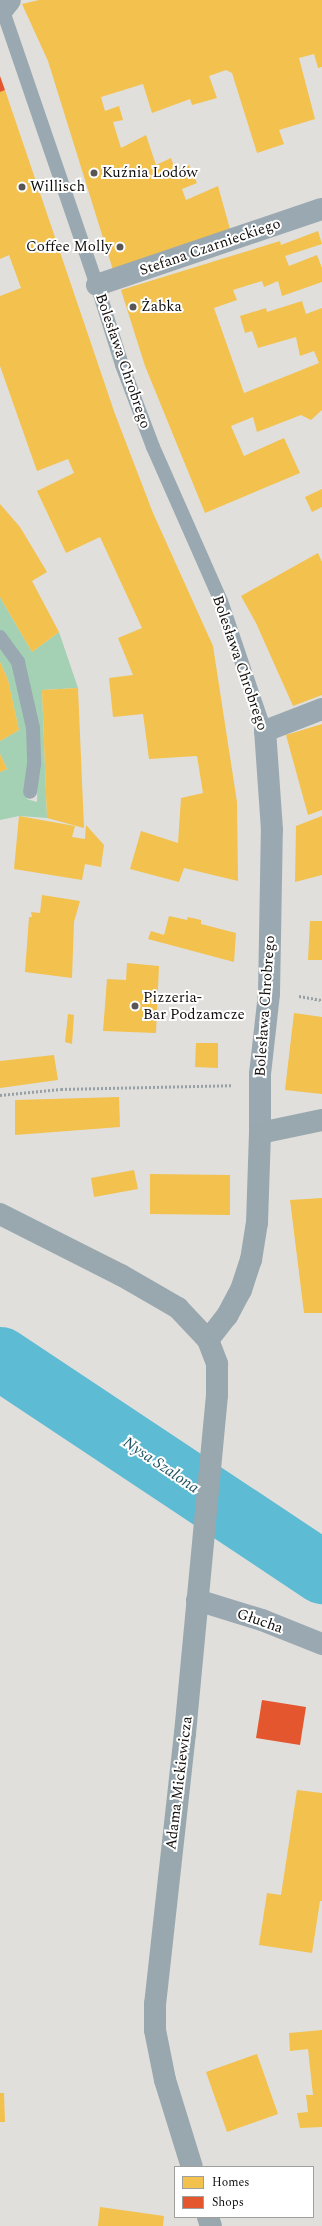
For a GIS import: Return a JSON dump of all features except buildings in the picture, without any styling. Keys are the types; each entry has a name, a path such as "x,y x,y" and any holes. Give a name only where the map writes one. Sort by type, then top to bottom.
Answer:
{"main road":[{"path":"260,1133 322,1120"},
{"name":"Bolesława Chrobrego","path":"208,1340 230,1310 241,1290 251,1260 257,1223 260,1133"},
{"path":"0,1214 121,1275 178,1308 208,1340"},
{"name":"Adama Mickiewicza","path":"192,2166 166,2080 156,2030 155,2004 217,1394 217,1364 208,1340"}],"street":[{"name":"Stefana Czarnieckiego","path":"97,285 322,209"},
{"path":"265,731 322,709"},
{"name":"Bolesława Chrobrego","path":"260,1133 260,1074 269,994 272,830 265,731"},
{"name":"Głucha","path":"197,1600 262,1620 322,1644"}],"lane":[{"name":"Bolesława Chrobrego","path":"4,8 97,285 122,366 153,447 221,601 265,731"},
{"path":"0,637 18,662 33,728 34,764 30,792"}],"path":[{"path":"0,1095 61,1089 238,1085"}],"green space":[{"path":"0,597 32,652 59,632 78,688 42,690 47,818 19,816 0,820 0,772 7,769 0,754 0,741 19,730 8,680 0,662 0,645 13,662 26,711 28,729 27,799 37,802 38,741 20,657 0,631"}],"waterway":[{"name":"Nysa Szalona","path":"0,1358 322,1572"}],"place":[{"name":"Kuźnia Lodów","path":"94,173"},
{"name":"Willisch","path":"22,187"},
{"name":"Coffee Molly","path":"120,247"},
{"name":"Żabka","path":"133,307"},
{"name":"Pizzeria- Bar Podzamcze","path":"135,1006"}]}
